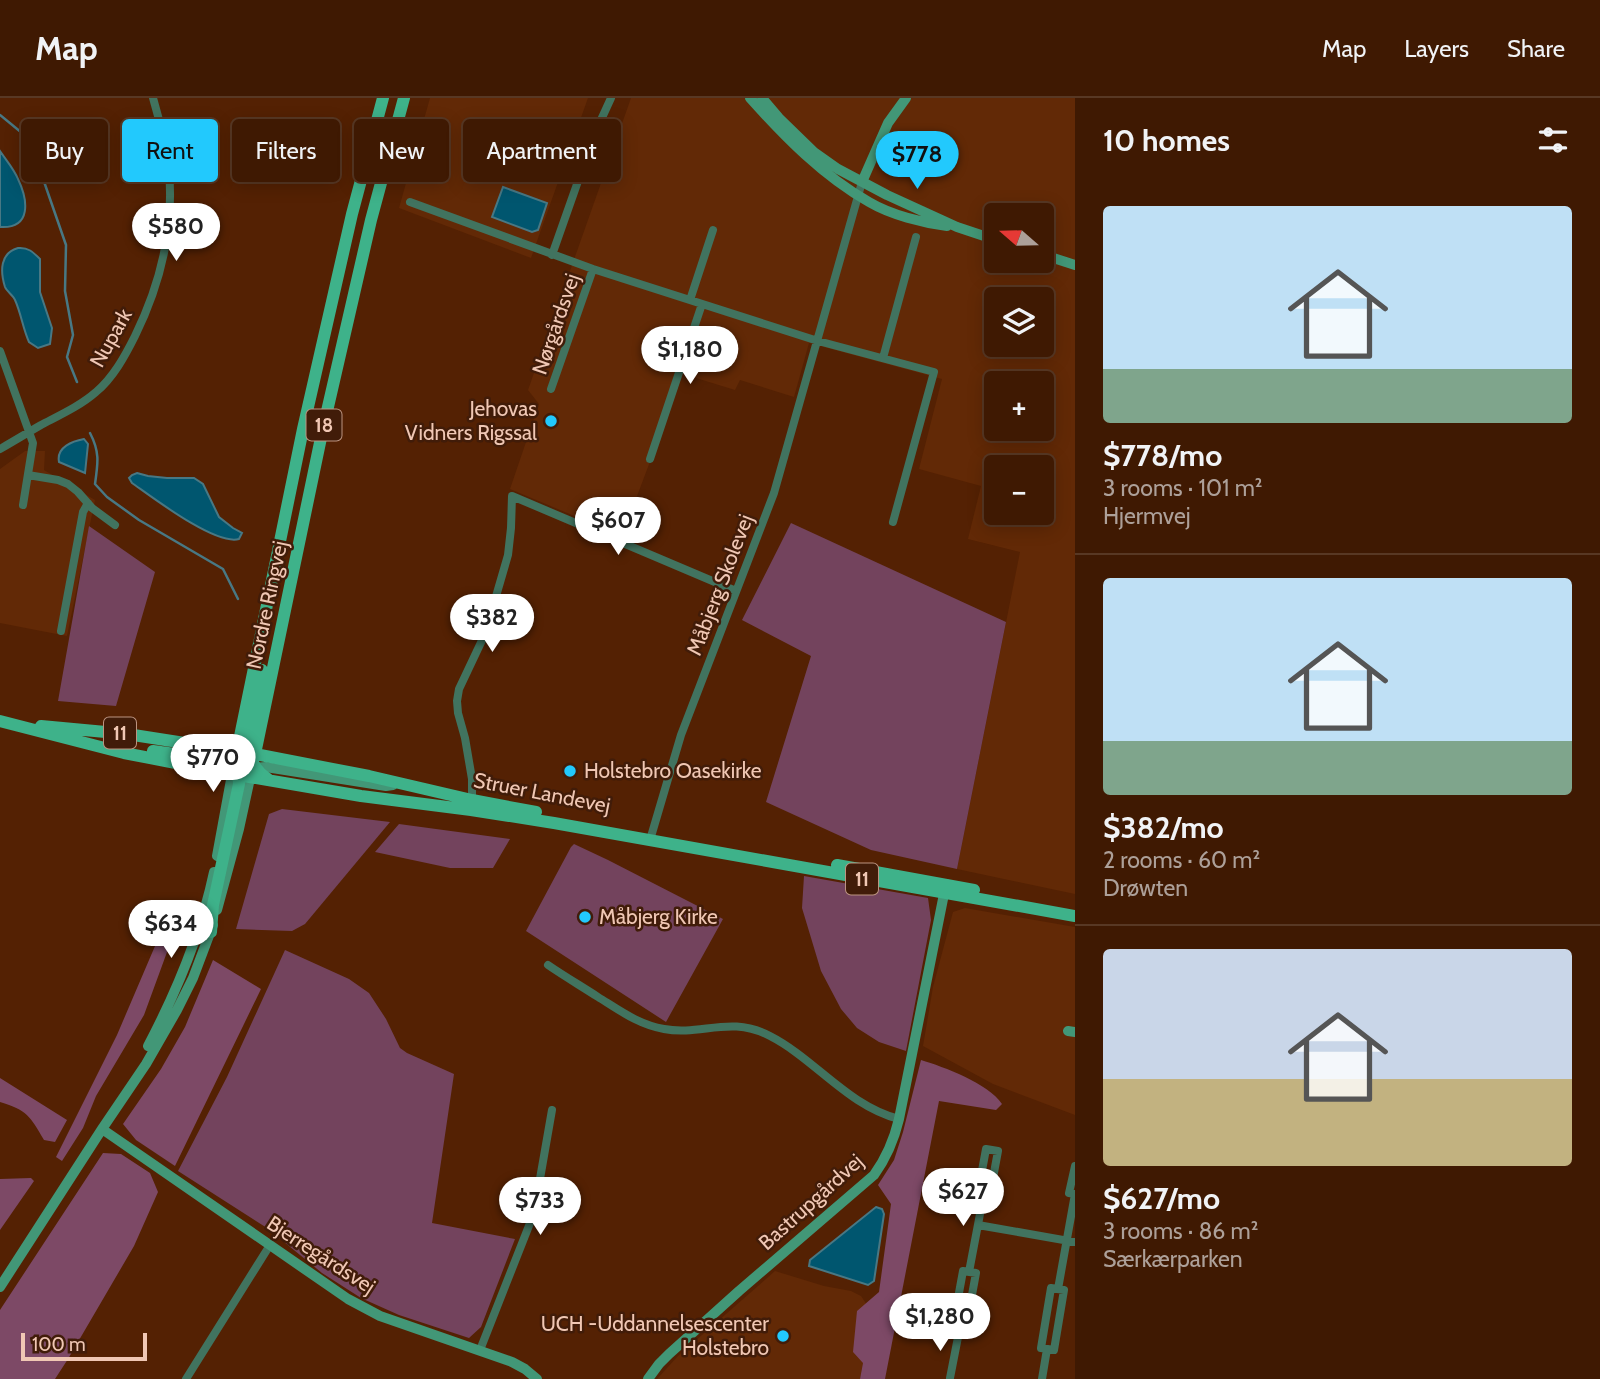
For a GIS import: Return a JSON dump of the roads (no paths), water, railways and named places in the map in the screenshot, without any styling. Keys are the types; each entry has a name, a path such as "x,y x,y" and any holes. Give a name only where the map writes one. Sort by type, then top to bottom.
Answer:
{"main road":[{"name":"Nordre Ringvej","path":"243,760 268,597 303,429 349,228 383,98"},
{"name":"Nordre Ringvej","path":"243,760 260,732 322,433 371,220 404,98"},
{"name":"Struer Landevej","path":"1,722 124,753 243,760 369,776 472,805"},
{"name":"Struer Landevej","path":"1,722 127,734 243,760 268,779 361,796 472,805 945,889 1075,909"},
{"path":"211,932 213,905 243,760"},
{"name":"Struer Landevej","path":"945,889 1075,916"}],"street":[{"name":"Nupark","path":"0,449 78,406 103,386 130,346 141,323 162,264 169,212 169,171 153,98"},
{"path":"552,254 594,133 611,98"},
{"path":"750,98 802,152 858,194 881,208 929,223 957,227"},
{"path":"762,98 814,152 838,169 957,227 984,236"},
{"path":"862,182 888,123 906,98"},
{"name":"Måbjerg Skolevej","path":"651,837 681,735 774,493 862,182"},
{"name":"Nørgårdsvej","path":"410,202 593,269 818,341"},
{"path":"690,300 713,230"},
{"path":"883,358 916,237"},
{"path":"1054,258 1075,265"},
{"name":"Nørgårdsvej","path":"551,389 593,269"},
{"path":"650,459 702,304"},
{"path":"818,341 934,372 894,522"},
{"path":"0,351 33,443 23,505"},
{"path":"28,475 64,482 114,525"},
{"path":"472,805 472,779 457,701 459,690 485,634 508,555 512,496 736,591"},
{"path":"61,631 83,512 88,503"},
{"name":"Nordre Ringvej","path":"120,1102 183,974 212,880 229,791 243,760"},
{"name":"Bastrupgårdvej","path":"648,1379 669,1354 874,1175 884,1161 899,1119 945,889"},
{"name":"Nordre Ringvej","path":"0,1287 146,1064 193,978 211,932"},
{"path":"548,965 631,1018 650,1026 668,1030 726,1025 746,1027 768,1035 791,1049 869,1108 899,1119"},
{"path":"480,1350 534,1213 552,1110"},
{"name":"Bjerregårdsvej","path":"102,1129 348,1299 380,1316 512,1362 537,1379"},
{"path":"1058,1289 1071,1242 1075,1194 1069,1193 1075,1166"},
{"path":"969,1272 986,1177"},
{"path":"978,1225 1071,1242"},
{"path":"186,1379 270,1245"},
{"path":"963,1271 969,1272 976,1273 965,1333 952,1331 963,1271"},
{"path":"1051,1288 1058,1289 1064,1290 1054,1350 1041,1348 1051,1288"},
{"path":"943,1379 952,1379 959,1332"},
{"path":"1042,1379 1047,1349"}],"water":[{"path":"0,151 21,187 25,212 18,223 0,227"},
{"path":"503,187 547,203 538,230 532,232 492,217"},
{"path":"18,248 30,250 40,259 40,292 52,328 50,344 38,348 29,342 15,300 3,281 5,258"},
{"path":"84,439 88,444 85,473 59,462 60,452 66,446"},
{"path":"137,473 167,478 194,478 203,484 219,517 242,533 239,539 215,535 169,509 132,483 129,478"},
{"path":"876,1207 882,1209 884,1214 874,1281 868,1285 809,1266 810,1260"}],"waterway":[{"path":"0,115 22,133 32,147 66,245 65,291 73,335 67,357 77,382"},
{"path":"90,433 97,458 95,484 107,497 139,520 223,569 238,599"}],"place":[{"name":"Jehovas Vidners Rigssal","path":"551,421"},
{"name":"Holstebro Oasekirke","path":"570,771"},
{"name":"Måbjerg Kirke","path":"585,917"},
{"name":"UCH -Uddannelsescenter Holstebro","path":"783,1336"}]}
